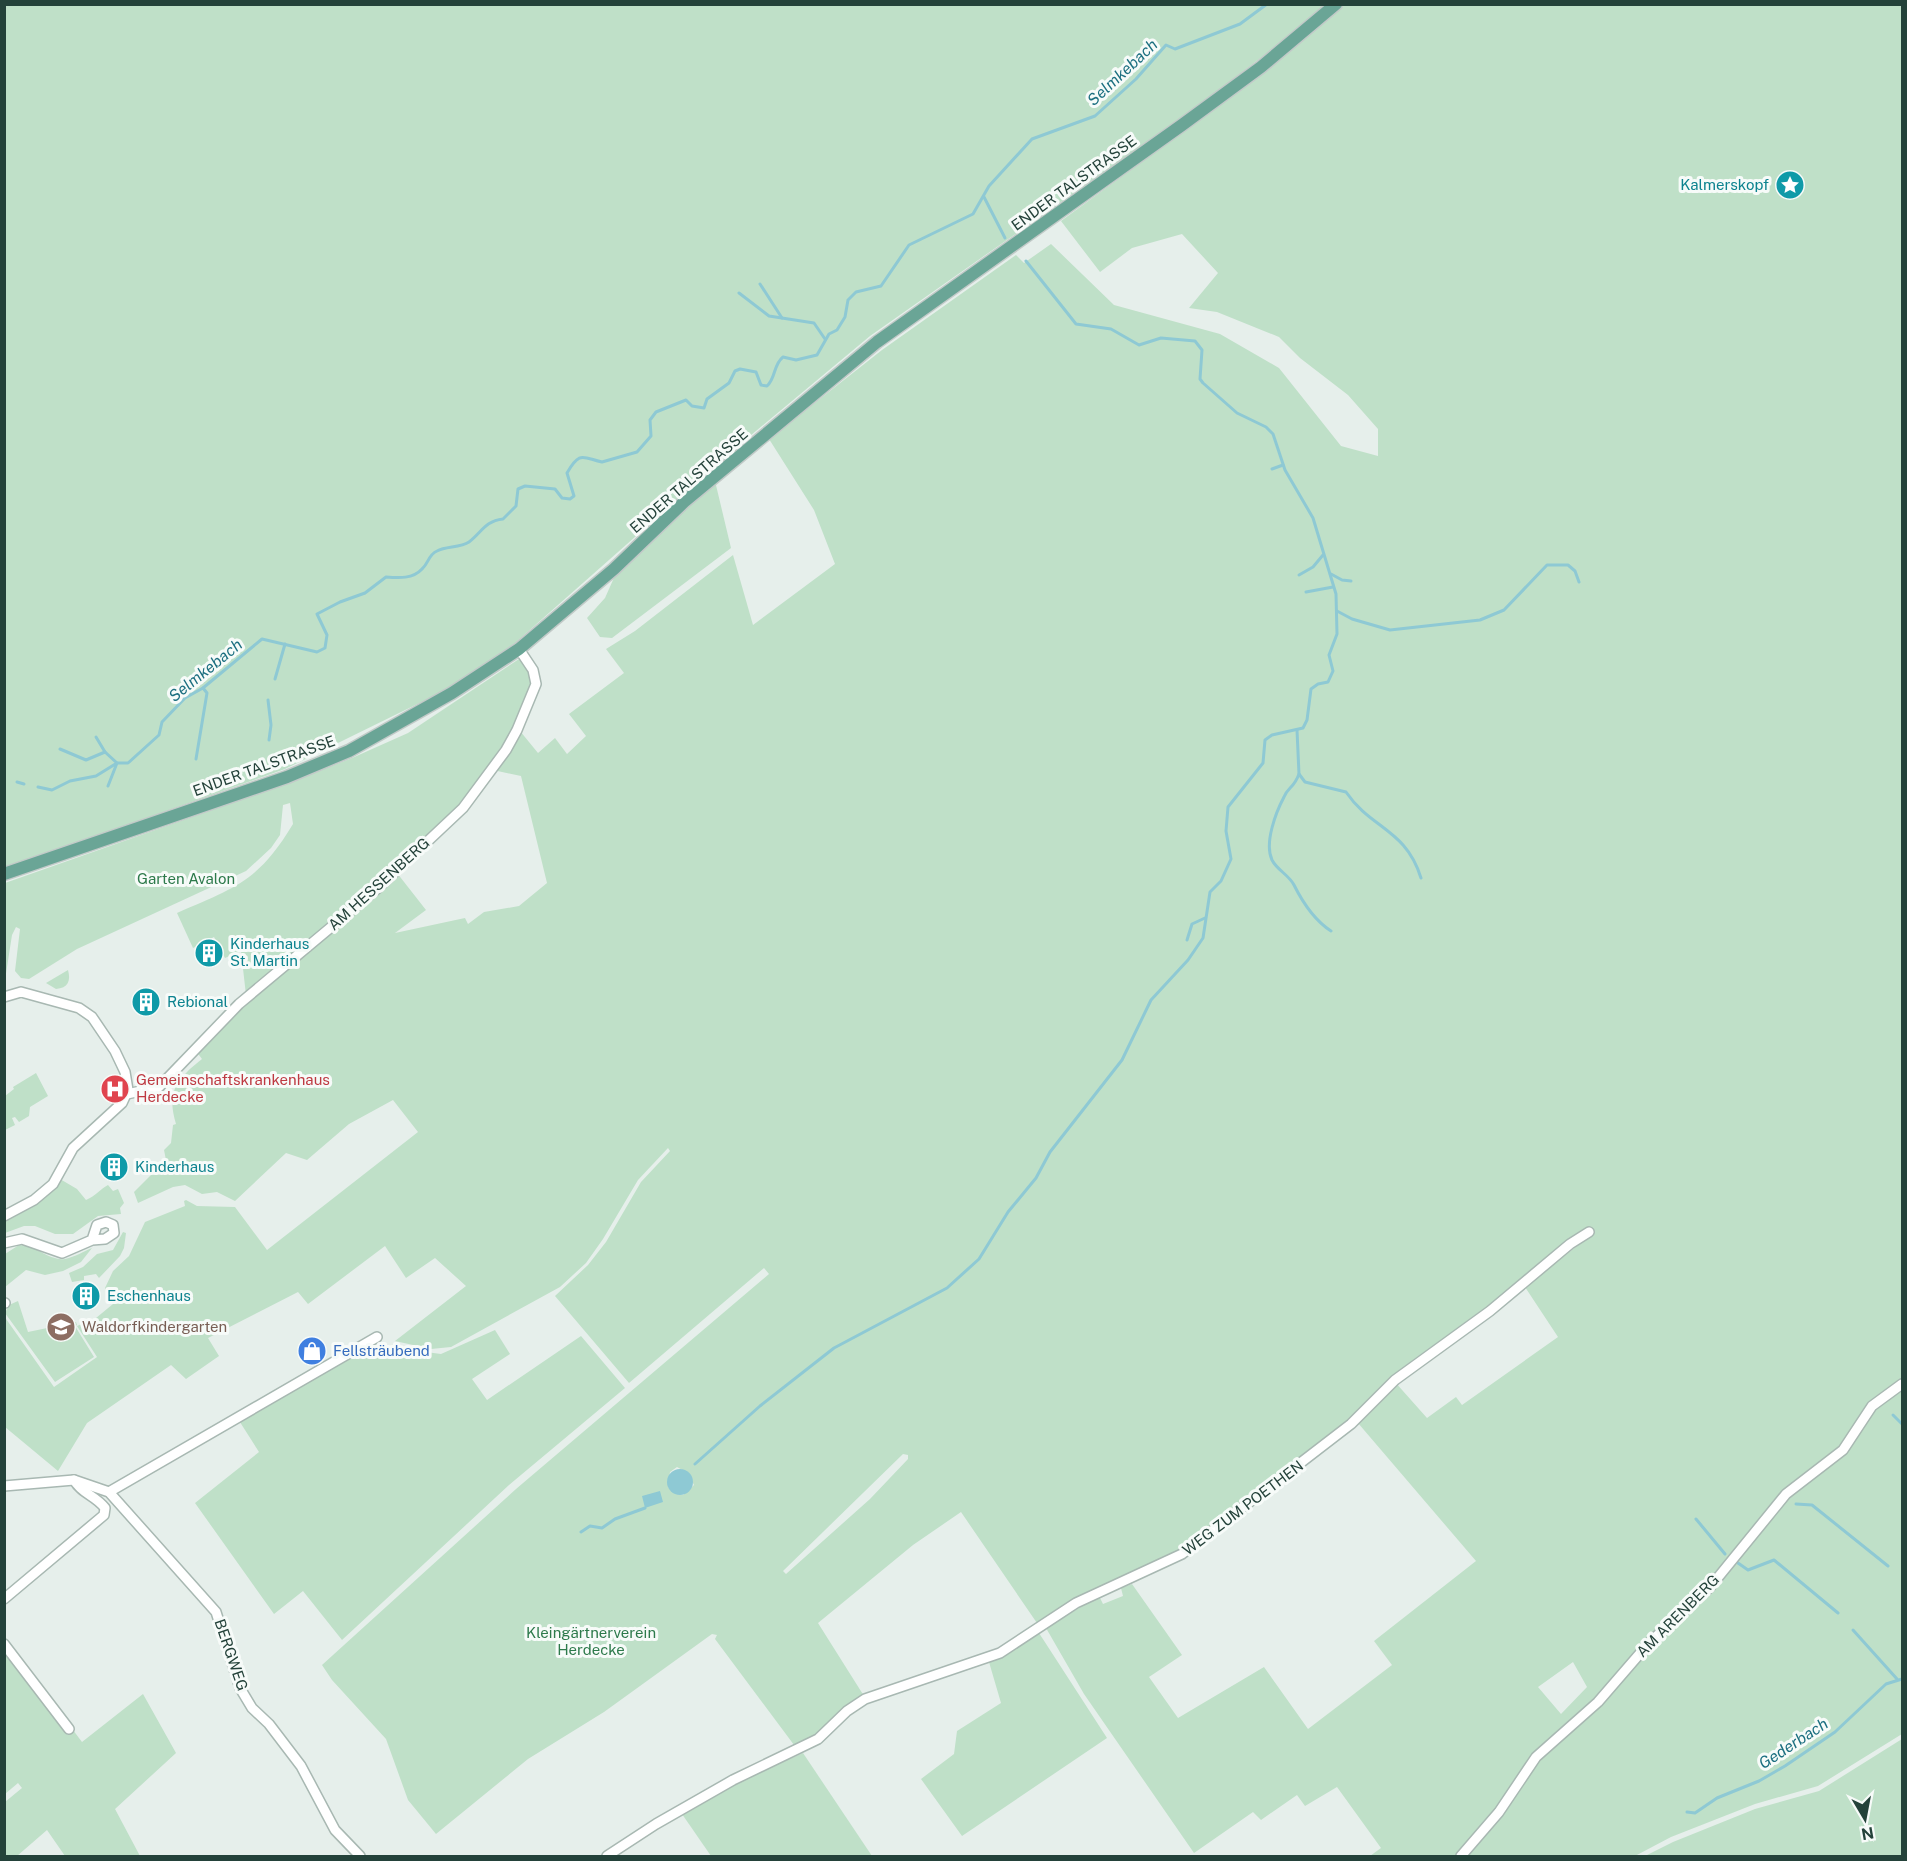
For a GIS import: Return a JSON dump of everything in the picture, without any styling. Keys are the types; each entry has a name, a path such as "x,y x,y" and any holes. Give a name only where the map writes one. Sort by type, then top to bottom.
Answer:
{"main road":[{"name":"ENDER TALSTRASSE","path":"4,874 287,777 349,751 413,717 519,649 614,569 684,502 877,342 1261,67 1336,4"}],"street":[{"name":"AM HESSENBERG","path":"127,1094 159,1087 239,1004 378,888 463,808 511,740 536,684 533,670 519,649"},
{"path":"4,1216 34,1200 53,1184 73,1149 122,1103 127,1094 125,1072 114,1049 92,1017 79,1008 57,1001 21,992 7,995"},
{"name":"WEG ZUM POETHEN","path":"607,1857 656,1824 733,1780 818,1739 847,1711 865,1699 1000,1653 1076,1603 1182,1554 1351,1424 1395,1380 1490,1311 1570,1244 1589,1232"},
{"path":"6,1244 22,1239 62,1253 92,1240"},
{"path":"109,1492 377,1337"},
{"name":"AM ARENBERG","path":"1461,1857 1499,1812 1536,1757 1589,1711 1649,1643 1711,1586 1786,1494 1843,1450 1872,1407 1902,1384"},
{"path":"4,1599 104,1515 105,1508 96,1497 82,1493 74,1480"},
{"name":"BERGWEG","path":"4,1486 74,1480 109,1492 216,1612 240,1688 252,1708 269,1724 301,1766 334,1830 360,1857"},
{"path":"4,1644 69,1730"}],"green space":[{"path":"5,5 1329,5 1202,103 870,336 738,446 515,643 450,688 285,769 5,868"},
{"name":"Kleingärtnerverein Herdecke","path":"1337,5 1902,5 1902,1734 1818,1786 1755,1804 1671,1837 1635,1856 1465,1856 1501,1814 1538,1759 1600,1705 1595,1698 1562,1733 1535,1755 1498,1810 1459,1856 1370,1856 1381,1848 1337,1787 1305,1806 1297,1795 1261,1820 1253,1812 1194,1853 1084,1694 1046,1628 1099,1596 1103,1604 1123,1596 1121,1588 1132,1584 1182,1655 1149,1677 1178,1718 1264,1667 1308,1729 1392,1665 1374,1641 1476,1561 1358,1423 1395,1382 1427,1418 1456,1397 1462,1405 1558,1337 1525,1287 1591,1235 1587,1229 1487,1308 1413,1360 1340,1429 1181,1553 1076,1601 1039,1626 961,1512 913,1545 818,1623 864,1696 797,1749 715,1639 717,1635 712,1634 604,1712 528,1759 436,1834 408,1800 386,1739 332,1680 322,1665 516,1489 769,1274 764,1268 629,1383 555,1296 588,1265 606,1242 641,1182 670,1151 668,1148 638,1180 586,1263 560,1287 451,1347 431,1349 395,1341 466,1286 435,1258 406,1278 385,1246 308,1304 298,1292 208,1338 219,1356 186,1379 171,1365 87,1423 58,1471 5,1427 4,1316 54,1387 97,1357 77,1326 96,1318 113,1304 105,1288 113,1271 129,1256 145,1222 185,1206 184,1201 186,1200 197,1206 235,1207 267,1250 418,1132 393,1100 349,1124 307,1160 286,1153 235,1201 217,1192 202,1194 185,1185 173,1187 138,1203 134,1192 166,1160 164,1150 171,1143 173,1125 176,1124 172,1103 173,1094 180,1080 202,1059 196,1051 242,1004 397,873 426,910 395,933 465,918 468,924 484,912 519,906 547,883 521,776 493,770 520,731 538,753 555,738 567,754 586,736 569,714 624,673 606,649 635,631 733,555 753,625 835,564 814,510 769,439 882,350 1016,255 1024,263 1051,244 1114,305 1220,334 1279,368 1341,446 1378,456 1378,429 1348,395 1300,358 1279,337 1217,312 1189,308 1218,273 1182,234 1132,248 1100,272 1061,221 1221,104","holes":["903,1454 908,1455 908,1459 870,1499 786,1574 783,1571","677,1467 688,1473 694,1485 683,1495 676,1494 668,1487 670,1472","1573,1662 1587,1687 1561,1714 1538,1687"]},
{"path":"715,481 731,548 612,638 600,637 587,618 605,598 617,571"},
{"name":"Garten Avalon","path":"519,659 531,670 533,685 504,748 460,808 377,886 246,995 241,951 225,958 214,937 193,948 177,913 230,889 256,871 268,859 293,824 290,803 283,805 280,835 271,848 246,871 77,949 29,979 21,978 15,971 20,929 16,927 12,935 5,980 5,883 289,783 352,758 408,733"},
{"path":"68,970 69,981 63,987 56,989 46,983"},
{"path":"36,1073 48,1096 30,1107 29,1116 19,1122 15,1117 12,1118 15,1125 5,1130 5,1096 14,1089 13,1087"},
{"path":"60,1179 77,1189 86,1200 108,1185 113,1191 118,1189 124,1203 120,1208 121,1214 98,1216 73,1234 55,1234 35,1226 24,1226 5,1233 4,1222 45,1198"},
{"path":"123,1232 126,1233 124,1248 120,1256 99,1278 96,1274 84,1276 84,1280 72,1282 69,1273 83,1267 97,1254 113,1250"},
{"path":"19,1245 31,1247 59,1259 69,1258 92,1248 81,1262 63,1271 45,1275 26,1270 5,1287 5,1254"},
{"path":"18,1301 28,1332 76,1322 75,1326 94,1357 55,1382 5,1313 9,1305"},
{"path":"495,1330 510,1354 472,1379 487,1400 581,1336 625,1388 509,1485 342,1640 303,1591 274,1614 195,1503 259,1452 238,1419 366,1349 396,1348 441,1354"},
{"path":"1039,1633 1107,1738 962,1836 921,1779 954,1754 957,1731 1001,1703 989,1662"},
{"path":"4,1649 68,1735 73,1730 82,1742 143,1694 176,1753 115,1809 140,1856 65,1856 47,1830 17,1856 5,1856 5,1802 22,1788 18,1783 5,1794"},
{"path":"1902,1739 1902,1856 1645,1856 1673,1842 1755,1809 1819,1791"},
{"path":"803,1753 872,1856 711,1856 682,1814 736,1783"}],"water":[{"path":"680,1469 689,1473 693,1482 689,1491 680,1495 671,1491 667,1482 671,1473"},
{"path":"660,1491 663,1502 645,1508 642,1496"}],"waterway":[{"name":"Selmkebach","path":"38,787 52,790 70,781 96,776 117,763 128,763 159,735 162,722 185,698 203,688 262,639 317,652 325,648 327,635 317,614 365,593 386,577 401,578 414,575 424,567 434,553 469,542 492,522 503,519 516,506 518,489 525,486 555,489 562,498 570,499 574,496 567,473 575,461 582,457 602,462 637,452 651,436 650,420 656,412 686,400 692,406 704,408 707,399 729,383 735,371 740,369 756,372 761,385 767,386 783,357 796,360 817,355 829,334 837,330 845,317 848,300 856,292 881,286 909,245 973,214 989,186 1032,139 1095,116 1136,79 1166,45 1175,49 1240,24 1267,4"},
{"path":"984,197 1005,238"},
{"path":"695,1464 760,1406 834,1348 947,1288 979,1259 1008,1212 1036,1178 1050,1152 1122,1060 1151,1000 1188,960 1203,938 1210,892 1221,881 1231,859 1226,831 1228,807 1263,763 1265,740 1272,735 1303,728 1307,720 1311,689 1318,684 1328,682 1333,671 1329,655 1337,634 1336,594 1313,518 1285,470 1273,434 1266,427 1237,413 1203,383 1200,379 1202,350 1195,341 1161,338 1139,345 1111,329 1076,324 1026,261"},
{"path":"760,284 782,318"},
{"path":"739,293 769,316 814,323 825,339"},
{"path":"1272,469 1283,465"},
{"path":"1299,575 1313,567 1323,555"},
{"path":"1337,611 1352,619 1390,630 1480,620 1504,610 1547,565 1568,565 1575,571 1579,582"},
{"path":"1331,574 1342,580 1351,581"},
{"path":"1306,592 1333,587"},
{"path":"275,679 285,644"},
{"path":"196,759 207,693 203,688"},
{"path":"268,700 271,725 269,740"},
{"path":"1297,730 1299,774 1305,782 1346,792 1366,814 1406,849 1421,878"},
{"path":"96,737 105,752"},
{"path":"60,749 86,760 105,752 117,763 108,786"},
{"path":"1299,774 1281,803 1275,819 1270,837 1270,853 1274,864 1292,881 1309,911 1331,931"},
{"name":"Selmkebach","path":"17,782 24,784"},
{"path":"1187,940 1192,924 1205,918"},
{"path":"1893,1415 1902,1424"},
{"path":"1796,1504 1812,1505 1888,1566"},
{"path":"581,1532 590,1526 602,1528 615,1519 645,1508"},
{"path":"1696,1519 1725,1554"},
{"path":"1738,1563 1748,1570 1774,1560 1838,1613"},
{"path":"1853,1630 1897,1679"},
{"name":"Gederbach","path":"1687,1812 1695,1813 1717,1798 1759,1781 1785,1766 1835,1732 1886,1684 1902,1679"}],"place":[{"name":"Kalmerskopf","path":"1790,185"},
{"name":"Kinderhaus St. Martin","path":"209,953"},
{"name":"Rebional","path":"146,1002"},
{"name":"Gemeinschaftskrankenhaus Herdecke","path":"115,1089"},
{"name":"Kinderhaus","path":"114,1167"},
{"name":"Eschenhaus","path":"86,1296"},
{"name":"Waldorfkindergarten","path":"61,1327"},
{"name":"Fellsträubend","path":"312,1351"}]}
